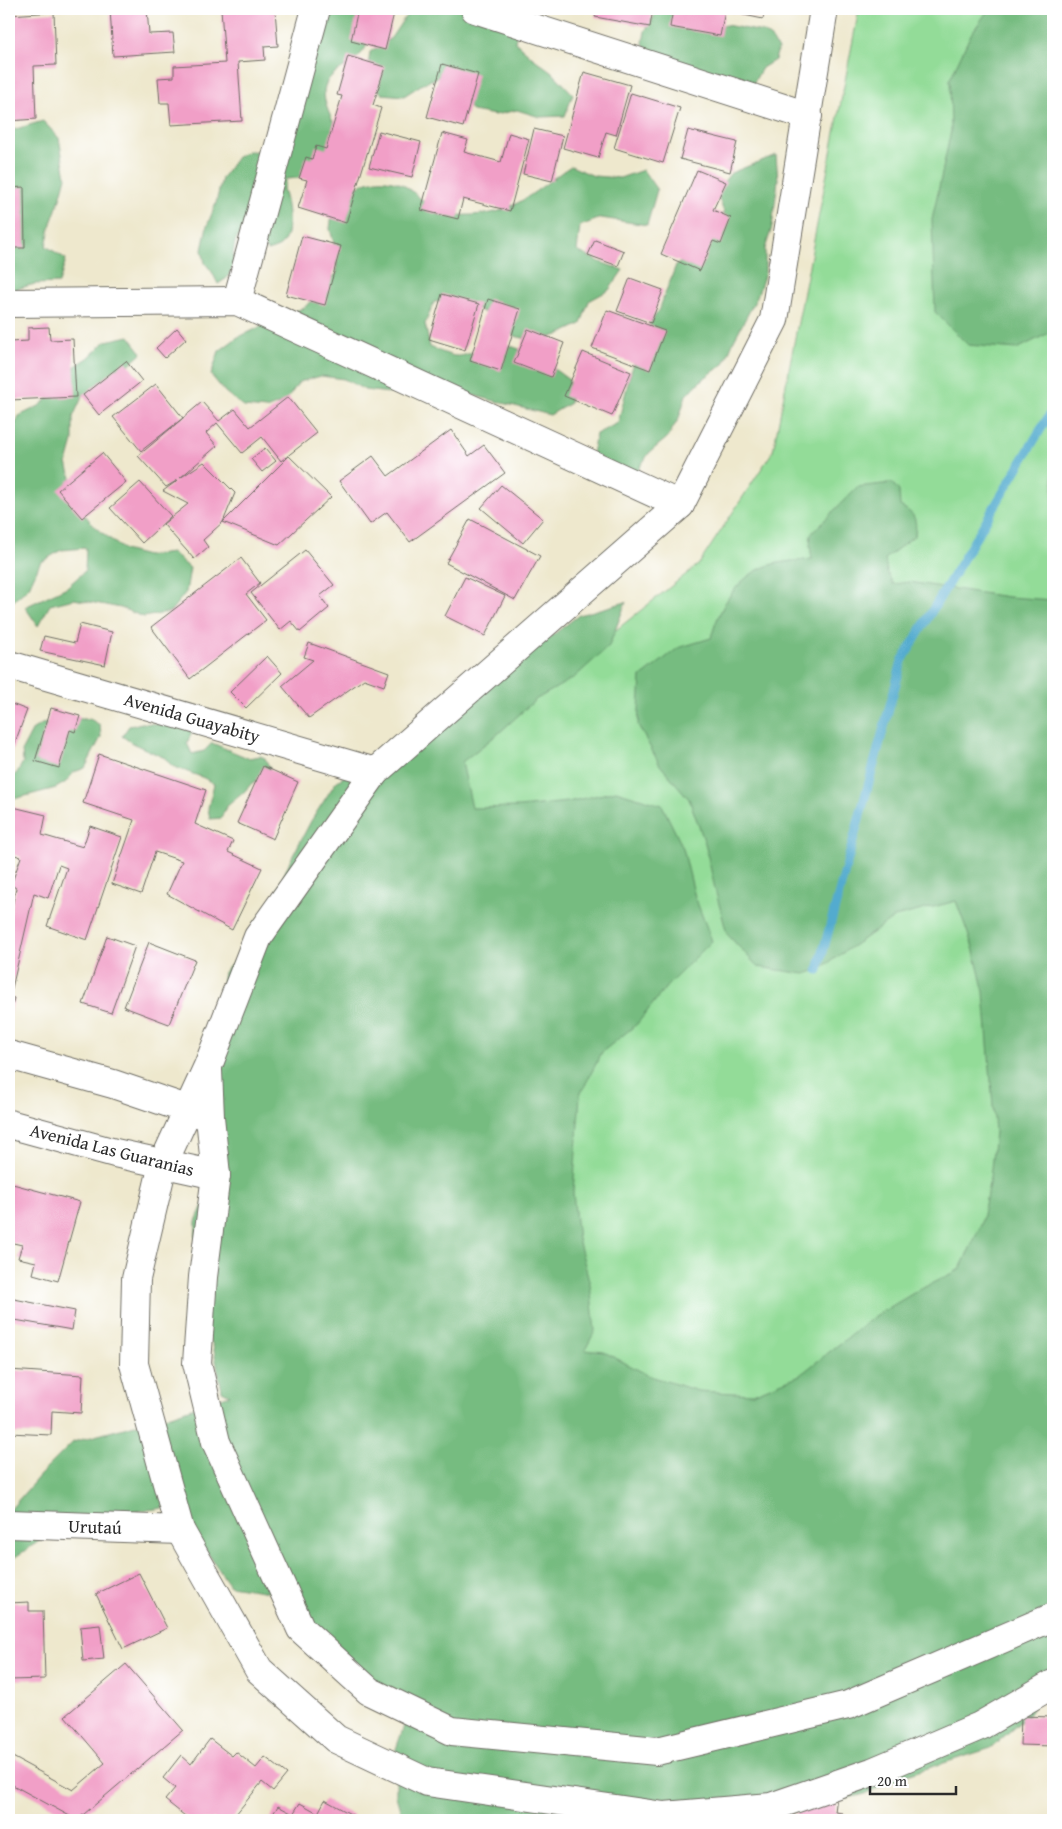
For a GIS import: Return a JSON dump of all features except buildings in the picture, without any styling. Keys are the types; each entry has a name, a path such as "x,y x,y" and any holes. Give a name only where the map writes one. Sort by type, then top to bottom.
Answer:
{"street":[{"path":"237,301 316,9"},
{"path":"475,9 808,116"},
{"path":"824,9 774,320 680,504 375,772 258,937 208,1066 199,1113 163,1164 136,1279 134,1364 180,1530 259,1670 336,1739 427,1782 663,1818 771,1807 872,1772 980,1726 1053,1684"},
{"path":"9,304 237,301 680,504"},
{"name":"Avenida Guayabity","path":"9,665 375,772"},
{"path":"9,1056 113,1084 199,1113"},
{"path":"199,1113 216,1175 203,1277 198,1363 216,1442 300,1629 369,1691 452,1730 657,1751 848,1705 1053,1617"},
{"name":"Avenida Las Guaranias","path":"9,1124 116,1153 216,1175"},
{"name":"Urutaú","path":"9,1524 180,1530"}],"green space":[{"path":"310,9 372,9 372,25 367,46 353,61 333,74 325,86 326,106 340,138 299,178 286,179 283,190 288,211 288,227 287,234 280,246 269,251 258,244 254,233 241,231 235,242 234,266 227,278 218,284 205,263 202,250 207,226 216,203 222,178 237,157 248,151 273,152"},
{"path":"415,9 522,9 515,42 552,72 573,94 565,116 540,117 517,110 495,115 472,111 446,74 424,83 404,96 382,94 367,75 370,52 391,38 405,17"},
{"path":"659,9 681,9 715,27 726,25 763,32 772,39 778,49 775,60 762,68 750,89 648,54 643,43 645,31"},
{"path":"859,9 1053,9 1053,1579 602,1699 400,802 699,564 773,451"},
{"path":"989,9 1053,9 1053,331 1017,349 968,345 935,312 932,220 951,131 950,79 971,34"},
{"path":"43,121 59,138 66,177 51,223 46,246 66,259 59,283 35,284 9,291 9,243 14,232 15,208 9,200 9,131"},
{"path":"776,155 778,180 772,227 765,249 765,273 757,297 734,340 724,364 703,379 686,395 679,418 667,438 649,453 636,473 616,483 593,480 591,458 596,434 618,423 630,375 645,331 659,310 676,265 699,253 714,234 724,212 716,191 731,173"},
{"path":"571,166 594,176 620,178 643,170 657,190 647,225 601,218 580,226 577,251 623,270 609,290 589,301 581,324 558,335 537,341 514,336 497,320 457,300 434,302 425,324 430,347 444,353 459,356 493,346 505,345 530,354 563,375 569,380 570,403 550,415 460,392 389,393 365,390 344,379 321,376 299,382 286,401 266,409 244,407 225,392 211,375 219,351 238,337 305,307 337,273 336,251 330,229 333,204 355,188 371,181 389,180 408,188 438,215 478,215 508,208"},
{"path":"129,336 142,353 106,385 83,395 73,417 73,441 67,463 79,508 94,526 124,550 147,556 172,553 190,568 186,592 170,612 144,617 121,608 74,599 50,605 38,626 25,607 67,587 85,571 86,548 61,550 40,563 29,587 9,605 9,438 19,416 39,406 57,392 68,371 88,358 106,341"},
{"path":"892,483 899,491 900,506 912,514 916,524 915,535 885,559 887,572 893,584 909,582 1008,597 1053,600 1053,1657 1051,1674 1029,1714 991,1748 906,1775 865,1794 751,1820 403,1820 396,1796 396,1749 412,1703 369,1691 275,1593 230,1586 203,1546 180,1506 131,1512 88,1528 44,1538 9,1561 9,1511 40,1475 73,1442 168,1416 230,1395 222,1391 213,1345 194,1315 196,1221 216,1175 217,1018 224,972 258,937 289,863 311,821 336,782 537,647 579,615 626,602 609,646 575,677 535,700 499,733 462,762 472,808 519,807 568,802 616,791 662,805 683,848 695,897 712,941 667,986 637,1024 602,1052 580,1095 573,1193 578,1239 590,1284 595,1331 585,1350 604,1352 650,1376 698,1391 753,1394 800,1375 875,1316 917,1291 960,1269 981,1225 990,1178 995,1132 984,992 973,947 956,901 895,917 818,970 805,974 758,967 727,934 705,843 689,799 660,765 638,725 641,677 678,648 711,638 723,607 743,580 762,568 774,564 812,559 811,534 857,487"},
{"path":"90,719 100,725 101,737 85,768 74,772 66,782 56,788 10,800 9,779 17,773 23,762 22,750 33,729 44,723"},
{"path":"142,723 180,726 192,732 187,743 192,754 204,751 212,743 248,758 260,756 265,758 270,769 263,778 252,783 226,807 221,818 210,819 208,808 214,784 204,778 172,766 165,758 132,743 122,736 129,726"}],"waterway":[{"path":"818,970 902,661 1053,409"}]}
